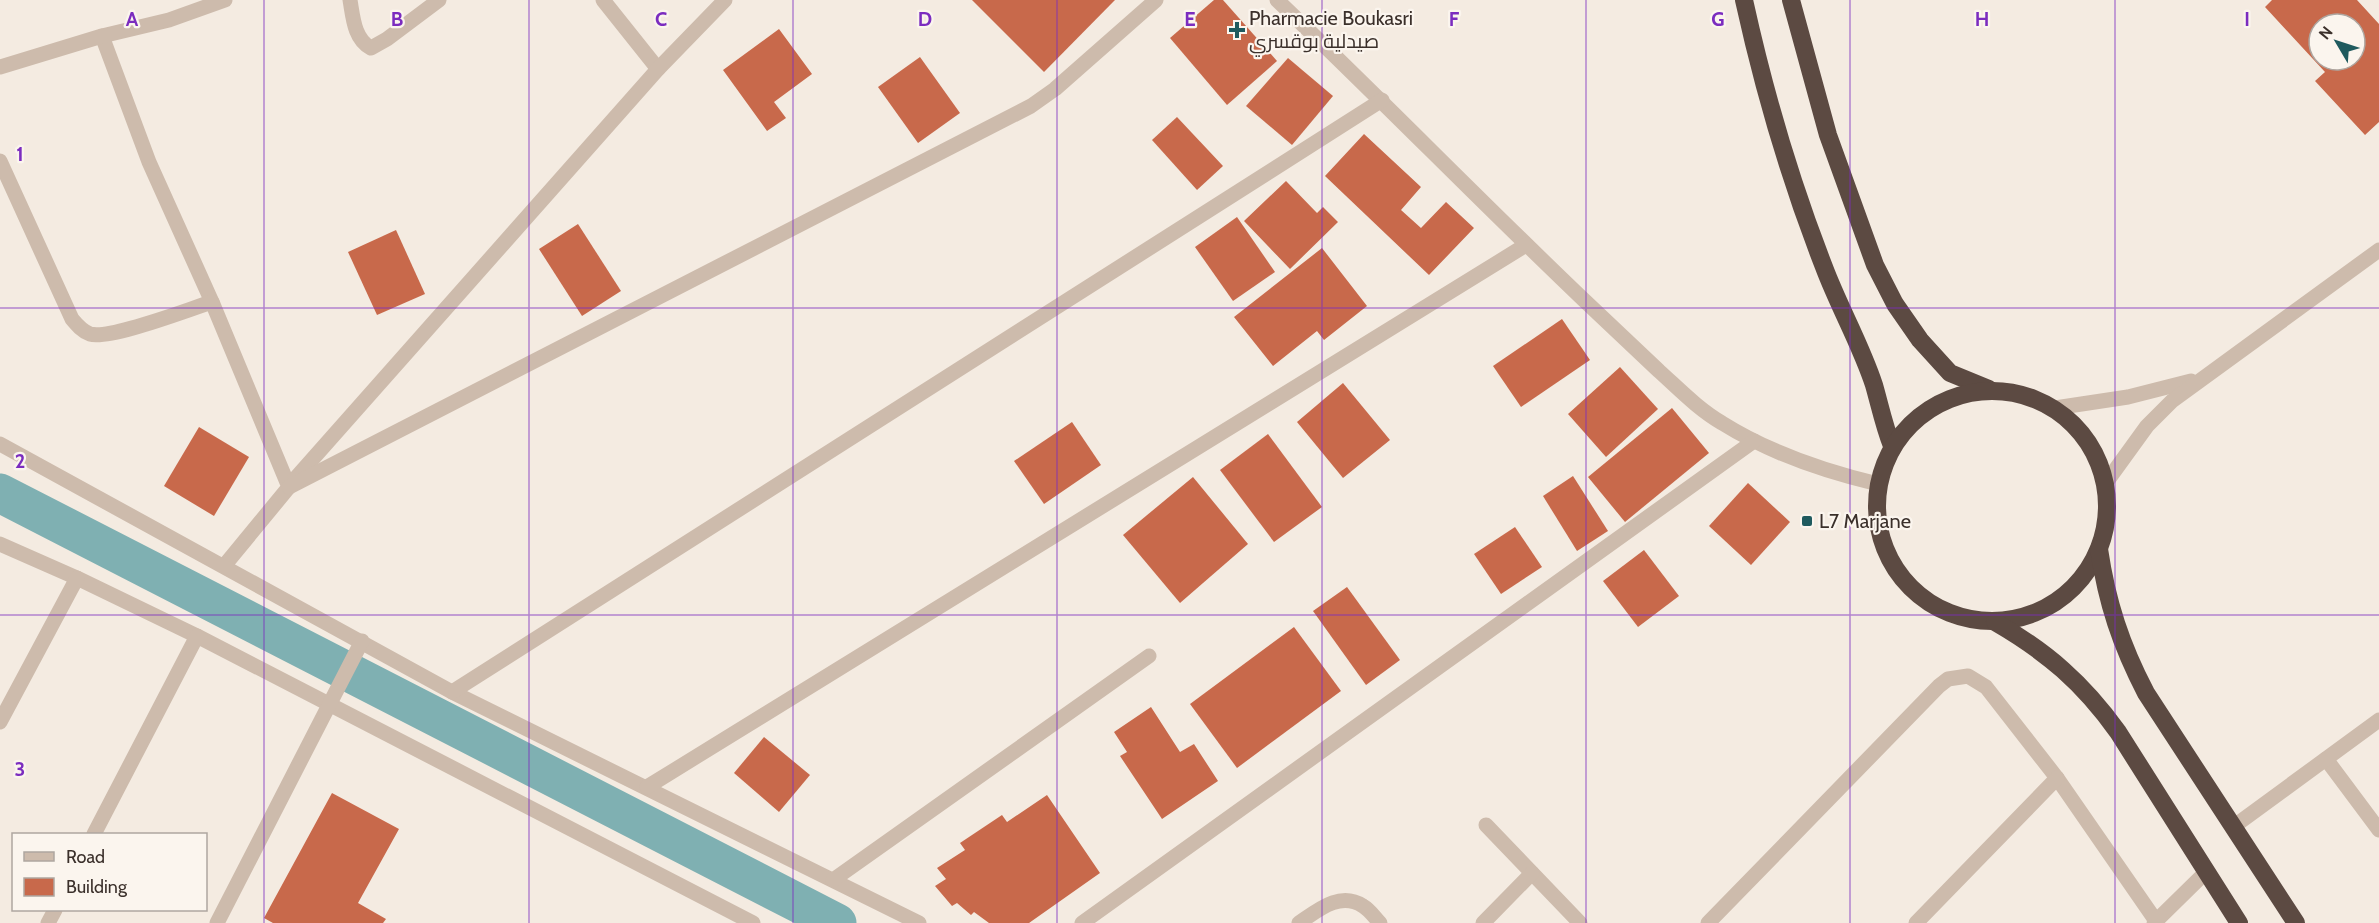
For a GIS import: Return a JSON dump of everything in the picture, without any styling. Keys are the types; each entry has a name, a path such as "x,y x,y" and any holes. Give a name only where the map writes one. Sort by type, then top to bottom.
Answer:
{"highway":[{"path":"1744,0 1756,54 1798,198 1874,386 1882,421 1892,446"},
{"path":"1791,0 1828,135 1875,265 1895,304 1920,340 1950,373 1991,390"},
{"path":"1991,390 2024,394 2055,408 2073,423 2099,461 2105,483 2107,517 2099,549 2082,578 2058,601 2028,616 1995,622 1965,619 1938,609 1913,592 1894,570 1881,543 1875,513 1878,484 1892,446 1910,423 1934,406 1961,394 1991,390"},
{"path":"2099,549 2107,596 2128,659 2146,693 2296,923"},
{"path":"1995,622 2051,658 2099,705 2239,923"}],"street":[{"path":"0,67 195,5 225,0"},
{"path":"350,0 355,27 360,39 371,48 387,39 439,0"},
{"path":"603,0 658,69"},
{"path":"224,566 289,487 658,69 725,0"},
{"path":"289,487 1031,106 1055,89 1156,0"},
{"path":"1277,0 1382,100 1527,245 1689,399 1720,423 1754,441 1827,470 1878,484"},
{"path":"102,36 149,162 212,302 289,487"},
{"path":"452,692 1382,100"},
{"path":"0,160 72,319 82,330 92,335 112,334 212,302"},
{"path":"647,786 1527,245"},
{"path":"2105,483 2147,426 2172,401 2379,250"},
{"path":"2055,408 2128,397 2200,379"},
{"path":"1082,923 1754,441"},
{"path":"0,444 452,692 647,786 919,923"},
{"path":"0,544 77,578 329,702 753,923"},
{"path":"0,722 77,578"},
{"path":"95,833 197,636"},
{"path":"217,923 329,702 362,642"},
{"path":"833,880 1149,656"},
{"path":"1708,923 1948,679 1968,676 1986,687 2057,778 2155,922 2207,872"},
{"path":"2233,827 2379,720"},
{"path":"2326,759 2379,830"},
{"path":"1916,923 2057,778"},
{"path":"1485,825 1580,923"},
{"path":"1484,923 1532,873"},
{"path":"1299,923 1319,909 1336,901 1348,900 1364,906 1380,923"}],"building":[{"path":"972,0 1115,0 1044,72"},
{"path":"1214,0 1223,0 1277,61 1227,105 1170,38"},
{"path":"2272,0 2357,0 2379,24 2379,122 2365,135 2315,81 2325,72 2367,72 2367,12 2307,12 2307,52 2265,7"},
{"path":"779,29 812,74 774,102 786,118 767,131 723,70"},
{"path":"920,57 960,113 918,143 878,87"},
{"path":"1288,58 1333,96 1292,145 1246,106"},
{"path":"1177,117 1223,166 1197,190 1152,140"},
{"path":"1364,134 1421,187 1401,210 1421,228 1446,202 1474,228 1429,275 1325,176"},
{"path":"1286,181 1317,213 1323,207 1338,222 1290,269 1244,221"},
{"path":"1237,217 1275,272 1233,301 1195,247"},
{"path":"578,224 621,291 582,316 539,249"},
{"path":"396,230 425,294 377,315 348,252"},
{"path":"1322,248 1367,306 1324,340 1317,331 1273,366 1234,317"},
{"path":"1562,319 1590,360 1521,407 1493,366"},
{"path":"1620,367 1658,409 1606,457 1568,414"},
{"path":"1343,383 1390,440 1343,478 1297,422"},
{"path":"1672,408 1709,453 1625,522 1588,477"},
{"path":"1072,422 1101,465 1044,504 1014,461"},
{"path":"199,427 249,457 214,516 164,486"},
{"path":"1268,434 1322,507 1274,542 1220,470"},
{"path":"1573,476 1608,531 1577,551 1543,496"},
{"path":"1193,477 1248,544 1180,603 1123,535"},
{"path":"1748,483 1790,522 1751,565 1709,526"},
{"path":"1515,527 1542,567 1501,594 1474,554"},
{"path":"1644,550 1679,596 1638,627 1603,581"},
{"path":"1347,587 1400,660 1366,685 1313,611"},
{"path":"1294,627 1341,691 1237,768 1190,704"},
{"path":"1151,707 1180,752 1194,744 1218,781 1162,819 1120,756 1127,752 1114,732"},
{"path":"764,737 810,775 779,812 734,773"},
{"path":"332,793 399,829 358,903 386,919 383,923 273,923 264,918"},
{"path":"1047,795 1100,873 1029,923 989,923 974,912 971,915 957,903 952,906 935,886 946,879 937,868 965,850 960,843 1002,815 1007,822"}],"waterway":[{"path":"0,493 837,923"}],"place":[{"name":"Pharmacie Boukasri صيدلية بوقسري","path":"1237,30"},
{"name":"L7 Marjane","path":"1807,521"}]}
